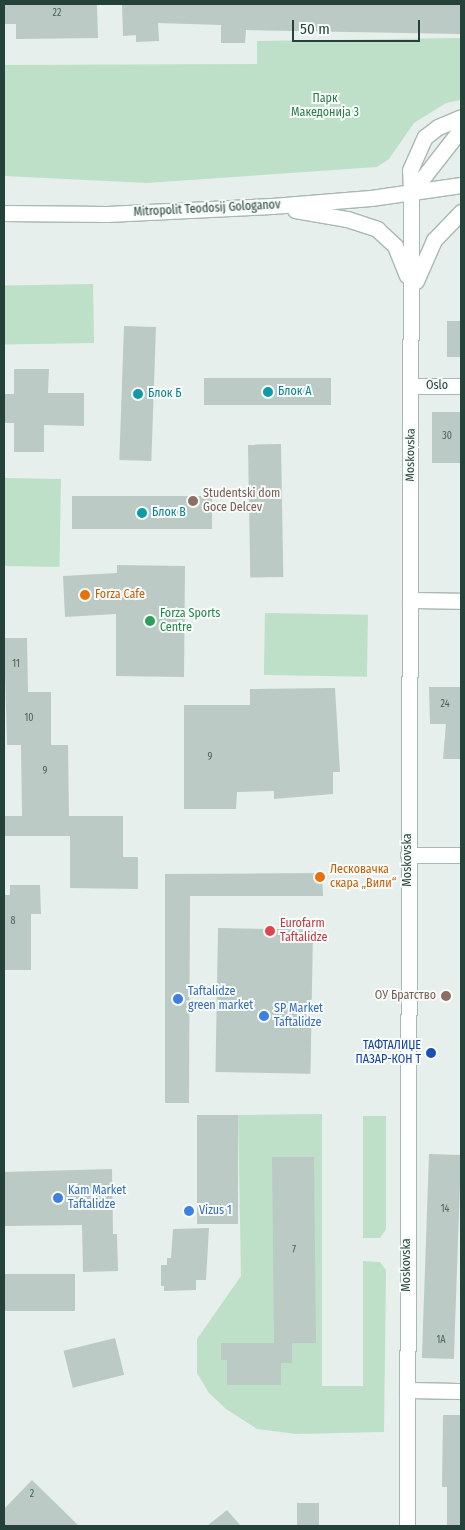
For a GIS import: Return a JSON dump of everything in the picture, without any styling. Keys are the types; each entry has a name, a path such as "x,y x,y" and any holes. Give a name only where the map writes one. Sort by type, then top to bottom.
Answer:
{"street":[{"name":"Moskovska","path":"406,1526 408,855 412,386 410,170 425,137 438,127 461,117"},
{"path":"410,193 461,129"},
{"name":"Mitropolit Teodosij Gologanov","path":"4,213 107,214 272,206 410,193 461,185"},
{"path":"272,206 347,219 378,229 395,246 404,266 411,297"},
{"path":"411,297 426,252 443,228 461,212"},
{"name":"Oslo","path":"412,386 461,386"},
{"path":"410,600 461,600"},
{"path":"408,855 461,855"},
{"path":"407,1390 461,1391"}],"green space":[{"name":"Парк Македонија 3","path":"461,38 461,100 446,103 414,123 389,159 377,167 147,183 4,176 4,65 257,64 257,41"},
{"path":"93,284 94,343 5,345 4,286"},
{"path":"4,478 61,479 59,567 4,566"},
{"path":"265,613 368,615 367,677 264,675"},
{"path":"322,1114 322,1386 363,1386 363,1261 380,1262 386,1270 384,1432 296,1434 257,1429 226,1409 209,1393 197,1373 197,1339 241,1276 238,1115"},
{"path":"363,1116 386,1116 386,1229 380,1238 363,1238"}],"building":[{"path":"4,4 97,4 98,38 16,39 16,24 4,24"},
{"path":"122,4 461,4 461,34 246,30 245,43 221,43 221,25 158,23 159,41 136,42 136,35 123,36"},
{"path":"447,321 461,321 461,357 447,357"},
{"name":"Блок Б","path":"124,326 156,327 151,461 119,460"},
{"path":"14,369 49,369 48,393 84,393 84,426 44,425 44,452 14,452 14,423 4,423 4,394 14,394"},
{"name":"Блок А","path":"204,378 331,378 331,405 204,405"},
{"path":"432,412 461,412 461,463 432,463"},
{"path":"281,444 283,577 250,578 248,445"},
{"name":"Блок В","path":"72,496 212,496 212,529 72,529"},
{"name":"Forza Sports Centre","path":"117,565 185,566 184,677 116,676 116,614 65,617 63,576 117,573"},
{"path":"4,638 27,638 28,692 51,692 51,745 68,745 69,816 123,816 123,857 138,857 138,889 70,888 70,836 4,836 4,816 22,816 21,745 7,745"},
{"path":"429,687 461,687 461,759 443,759 446,724 430,724"},
{"path":"335,688 340,772 333,772 333,794 274,799 274,791 237,792 236,809 184,809 184,705 250,705 250,689"},
{"path":"322,873 323,896 190,896 189,1103 165,1103 165,874"},
{"path":"10,885 40,885 41,914 31,914 31,970 4,970 4,895 10,895"},
{"name":"SP Market Taftalidze","path":"218,928 313,930 310,1074 215,1072"},
{"path":"197,1115 238,1115 238,1224 197,1224"},
{"path":"429,1154 461,1155 454,1359 422,1358"},
{"path":"272,1157 314,1157 316,1343 292,1343 292,1363 281,1363 281,1385 227,1385 227,1360 221,1360 221,1343 274,1343"},
{"path":"112,1169 113,1234 117,1234 118,1271 83,1272 82,1225 4,1226 4,1172"},
{"path":"209,1228 206,1280 196,1280 196,1290 164,1291 164,1286 161,1286 161,1265 167,1265 167,1258 171,1258 173,1229"},
{"path":"4,1274 75,1274 75,1311 4,1311"},
{"path":"115,1338 124,1375 73,1388 64,1351"},
{"path":"443,1415 461,1415 461,1526 447,1526 447,1487 442,1487"},
{"path":"32,1480 79,1526 4,1526 4,1509"},
{"path":"297,1503 319,1503 319,1526 297,1526"},
{"path":"227,1510 241,1526 207,1526"}],"place":[{"name":"Блок А","path":"268,392"},
{"name":"Блок Б","path":"138,394"},
{"name":"Studentski dom Goce Delcev","path":"193,501"},
{"name":"Блок В","path":"142,513"},
{"name":"Forza Cafe","path":"85,595"},
{"name":"Forza Sports Centre","path":"150,621"},
{"name":"Лесковачка скара „Вили“","path":"320,877"},
{"name":"Eurofarm Taftalidze","path":"270,931"},
{"name":"ОУ Братство","path":"446,996"},
{"name":"Taftalidze green market","path":"178,999"},
{"name":"SP Market Taftalidze","path":"264,1016"},
{"name":"ТАФТАЛИЏЕ ПАЗАР-КОН Т","path":"431,1053"},
{"name":"Kam Market Taftalidze","path":"58,1198"},
{"name":"Vizus 1","path":"189,1211"}]}
